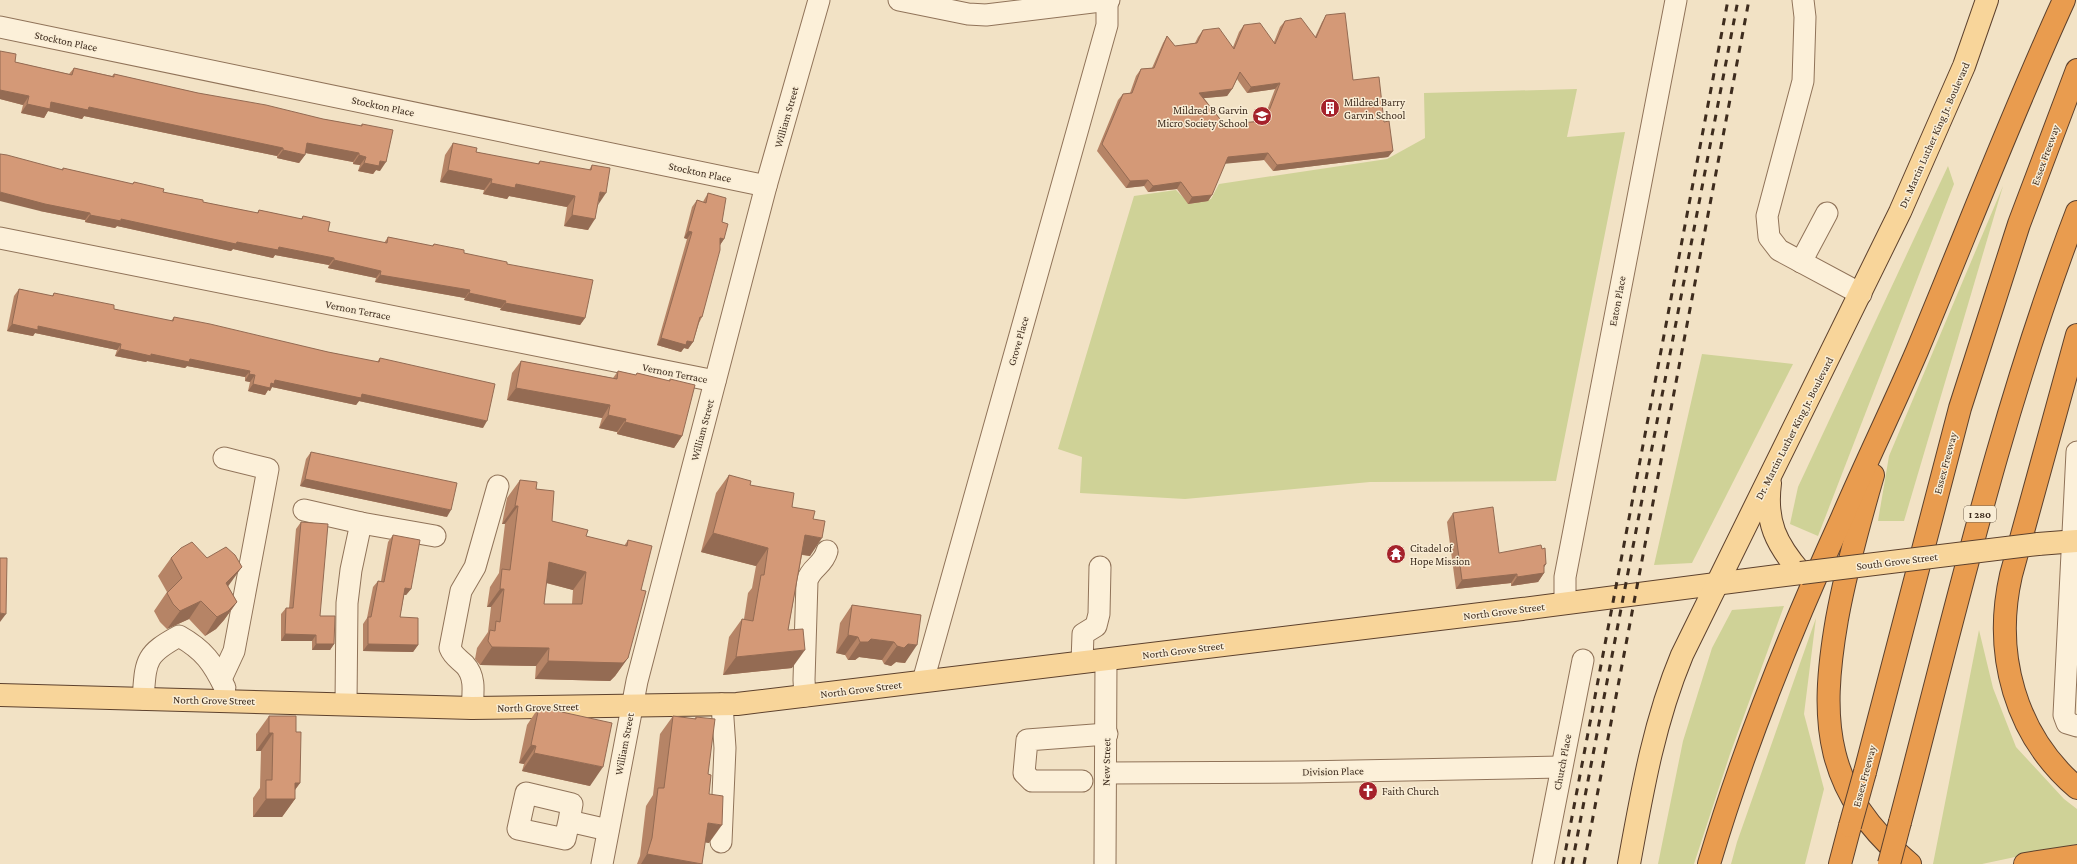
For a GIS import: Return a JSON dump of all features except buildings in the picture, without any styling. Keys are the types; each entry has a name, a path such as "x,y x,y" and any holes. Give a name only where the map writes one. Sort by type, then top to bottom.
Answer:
{"highway":[{"path":"1710,864 1742,764 1773,680 1821,564 1916,351 2012,116 2064,0"},
{"name":"Essex Freeway","path":"1840,864 1934,501 1968,383 2019,224 2077,70"},
{"name":"I 280","path":"1889,864 1989,480 2026,358 2077,212"},
{"path":"2077,334 2011,575 2006,602 2004,630 2009,674 2022,716 2050,761 2077,788"},
{"path":"1910,864 1875,832 1852,798 1834,752 1829,733 1827,701 1836,626 1856,536 1874,472 1916,351"},
{"path":"2025,864 2077,856"}],"main road":[{"name":"Dr. Martin Luther King Jr. Boulevard","path":"1629,864 1645,779 1661,712 1682,655 1861,294 1939,125 1964,66 1987,0"},
{"path":"1773,470 1769,494 1772,527 1781,546 1801,573"},
{"name":"South Grove Street","path":"1717,583 2038,544 2074,541"},
{"name":"North Grove Street","path":"0,695 346,703 472,708 737,704 1106,660 1717,583"}],"street":[{"name":"William Street","path":"602,864 632,705 766,186 819,0"},
{"path":"899,0 968,14 986,15 1108,0"},
{"name":"Grove Place","path":"923,681 1107,25 1108,0"},
{"name":"Eaton Place","path":"1565,603 1565,577 1676,0"},
{"path":"1803,0 1805,17 1803,81 1767,216 1769,237 1779,250 1861,294"},
{"name":"Stockton Place","path":"0,27 766,186"},
{"path":"1801,262 1827,213"},
{"name":"Vernon Terrace","path":"0,238 715,381"},
{"path":"2077,452 2074,541 2064,715 2067,723 2077,726"},
{"path":"221,679 234,651 268,469 224,458"},
{"path":"472,708 473,680 468,669 453,655 450,648 461,591 475,567 498,486"},
{"path":"304,510 361,523 435,536"},
{"path":"346,703 347,603 351,570 361,523"},
{"path":"805,696 804,680 807,581 809,575 824,560 827,551"},
{"path":"1082,662 1083,634 1096,626 1099,614 1100,567"},
{"path":"143,699 146,666 158,648 179,636 197,646 214,665 232,701"},
{"name":"New Street","path":"1105,864 1107,734 1106,660"},
{"name":"Church Place","path":"1543,864 1583,660"},
{"path":"721,842 725,748 722,704"},
{"path":"1082,781 1032,781 1024,773 1027,740 1107,734"},
{"name":"Division Place","path":"1106,772 1308,772 1561,767"},
{"path":"569,821 608,830"}],"green space":[{"path":"1577,89 1567,137 1625,132 1556,481 1370,482 1185,499 1080,493 1082,457 1058,449 1134,196 1176,190 1190,204 1211,199 1219,184 1387,159 1425,138 1424,93"},
{"path":"1948,166 1954,184 1818,536 1790,524 1798,487"},
{"path":"2003,186 1904,521 1878,521 1889,456"},
{"path":"1702,354 1793,364 1692,563 1654,565"},
{"path":"1784,606 1730,754 1694,864 1658,864 1683,741 1712,648 1732,610"},
{"path":"1816,618 1804,714 1824,789 1805,864 1731,864 1737,842"},
{"path":"1979,630 1993,688 2016,747 2064,799 2077,809 2077,844 1982,864 1933,864"}],"railway":[{"path":"1563,864 1728,0"},
{"path":"1572,864 1738,0"},
{"path":"1584,864 1749,0"}],"place":[{"name":"Mildred Barry Garvin School","path":"1330,108"},
{"name":"Mildred B Garvin Micro Society School","path":"1262,116"},
{"name":"Citadel of Hope Mission","path":"1396,554"},
{"name":"Faith Church","path":"1368,791"}]}
